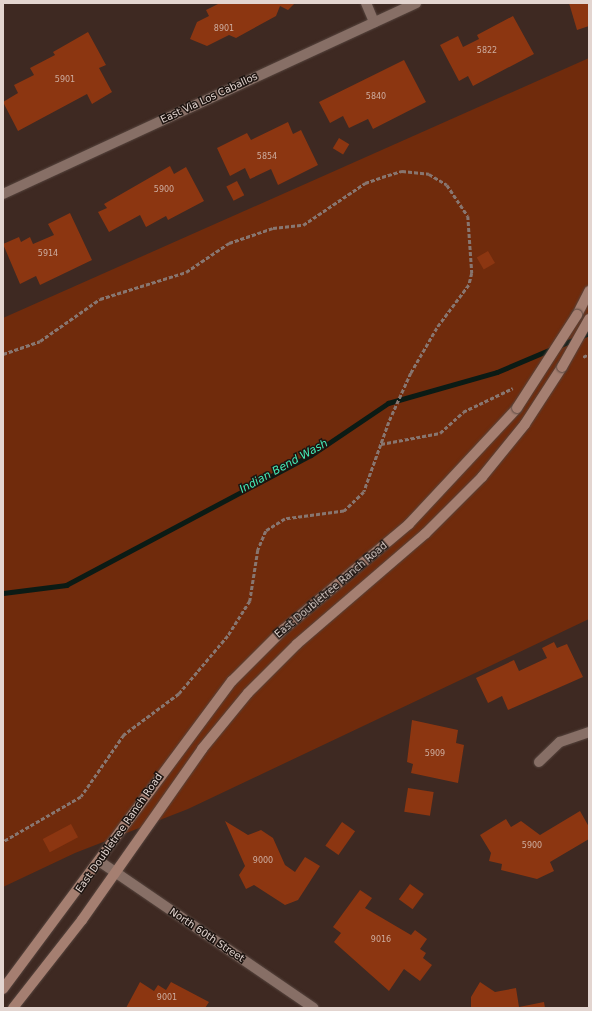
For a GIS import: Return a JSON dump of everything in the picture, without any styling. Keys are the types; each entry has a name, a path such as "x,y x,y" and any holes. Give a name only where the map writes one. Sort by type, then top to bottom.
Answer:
{"main road":[{"name":"East Doubletree Ranch Road","path":"3,989 99,861 187,737 232,682 284,629 409,524 517,408 577,315 589,291"},
{"name":"East Doubletree Ranch Road","path":"13,1008 116,873 202,749 248,693 297,644 425,534 482,477 525,424 562,367 589,319"}],"street":[{"path":"366,3 374,22"},
{"name":"East Via Los Caballos","path":"3,194 416,3"},
{"path":"539,762 560,742 589,732"},
{"name":"North 60th Street","path":"99,861 314,1008"}],"path":[{"path":"3,354 40,341 100,299 186,272 229,243 257,232 303,225 365,183 402,171 416,171 438,178 462,206 468,216 472,273 469,285 437,328 411,373 389,422 370,483 352,505 334,514 285,519 266,531 258,550 250,601 238,624 178,694 124,735 81,797 3,842"},
{"path":"580,358 589,354"},
{"path":"381,444 436,435 463,412 522,385"}],"shaded area":[{"path":"589,58 589,619 188,809 75,853 3,887 3,318"}],"building":[{"path":"220,3 295,3 288,10 280,6 276,16 236,38 229,35 207,46 190,39 197,22 209,16 206,10"},
{"path":"569,3 589,3 589,26 577,30"},
{"path":"513,16 534,54 473,86 468,76 459,81 440,45 458,36 463,47 479,39 477,35"},
{"path":"88,32 106,65 99,68 112,92 92,104 87,94 18,131 3,102 18,93 14,85 34,75 30,68 55,55 53,52"},
{"path":"404,60 426,102 373,129 368,119 349,128 343,116 330,123 319,102"},
{"path":"288,122 293,134 301,130 318,165 278,185 271,169 250,179 245,168 230,176 217,148 247,133 251,140"},
{"path":"339,138 349,144 343,154 333,148"},
{"path":"170,166 174,174 186,167 204,201 168,220 166,216 146,227 140,215 109,232 98,212 107,208 104,204"},
{"path":"237,181 244,195 234,201 226,186"},
{"path":"70,213 92,260 40,285 36,276 20,284 3,244 19,237 21,242 30,237 33,244 54,235 48,224"},
{"path":"488,251 495,263 484,270 477,258"},
{"path":"554,642 557,648 567,644 583,677 508,710 502,696 488,703 476,678 514,660 519,671 547,658 542,648"},
{"path":"412,720 458,730 456,743 464,745 458,783 411,773 413,764 407,762"},
{"path":"408,788 434,792 430,816 404,812"},
{"path":"580,811 589,827 589,839 550,862 554,871 537,879 501,870 502,864 489,861 491,853 480,835 506,819 511,827 521,821 540,835"},
{"path":"225,821 248,835 261,830 273,838 285,865 295,872 305,857 320,866 298,900 285,905 254,885 246,889 239,875 245,866"},
{"path":"342,822 355,831 338,855 325,846"},
{"path":"71,824 78,837 50,852 43,839"},
{"path":"410,884 424,894 413,909 399,899"},
{"path":"360,890 372,898 365,908 411,935 415,930 427,939 420,949 426,953 423,958 432,965 420,981 404,969 389,991 334,942 341,933 333,927"},
{"path":"140,982 154,991 158,985 166,990 171,982 209,1002 205,1008 126,1008"},
{"path":"480,982 495,992 516,988 519,1007 544,1002 545,1008 471,1008 471,997"}],"waterway":[{"name":"Indian Bend Wash","path":"3,593 66,585 311,455 388,403 497,372 589,333"}]}
